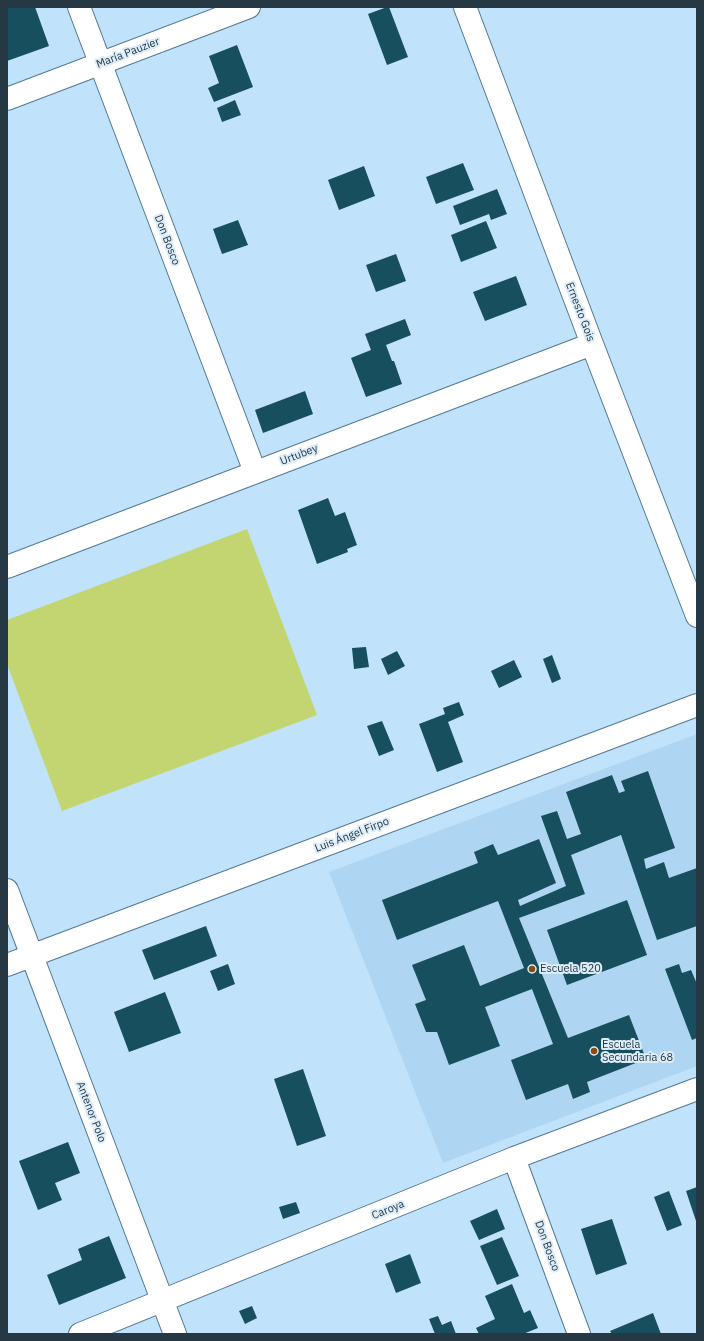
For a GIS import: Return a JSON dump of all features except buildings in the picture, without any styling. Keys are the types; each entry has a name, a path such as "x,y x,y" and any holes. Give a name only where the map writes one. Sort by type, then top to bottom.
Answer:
{"street":[{"name":"Don Bosco","path":"79,7 255,472"},
{"name":"María Pauzier","path":"7,99 249,7"},
{"name":"Ernesto Gois","path":"465,7 592,344 697,616"},
{"name":"Urtubey","path":"7,567 592,344"},
{"name":"Luis Ángel Firpo","path":"7,965 697,705"},
{"name":"Antenor Polo","path":"7,890 175,1334"},
{"name":"Caroya","path":"80,1334 514,1158 697,1089"},
{"name":"Don Bosco","path":"514,1158 579,1334"}],"shaded area":[{"name":"Escuela 520","path":"697,734 697,1066 443,1163 329,872"}],"green space":[{"path":"247,529 317,715 62,811 7,664 7,620"}],"place":[{"name":"Escuela 520","path":"532,969"},
{"name":"Escuela Secundaria 68","path":"594,1051"}]}
